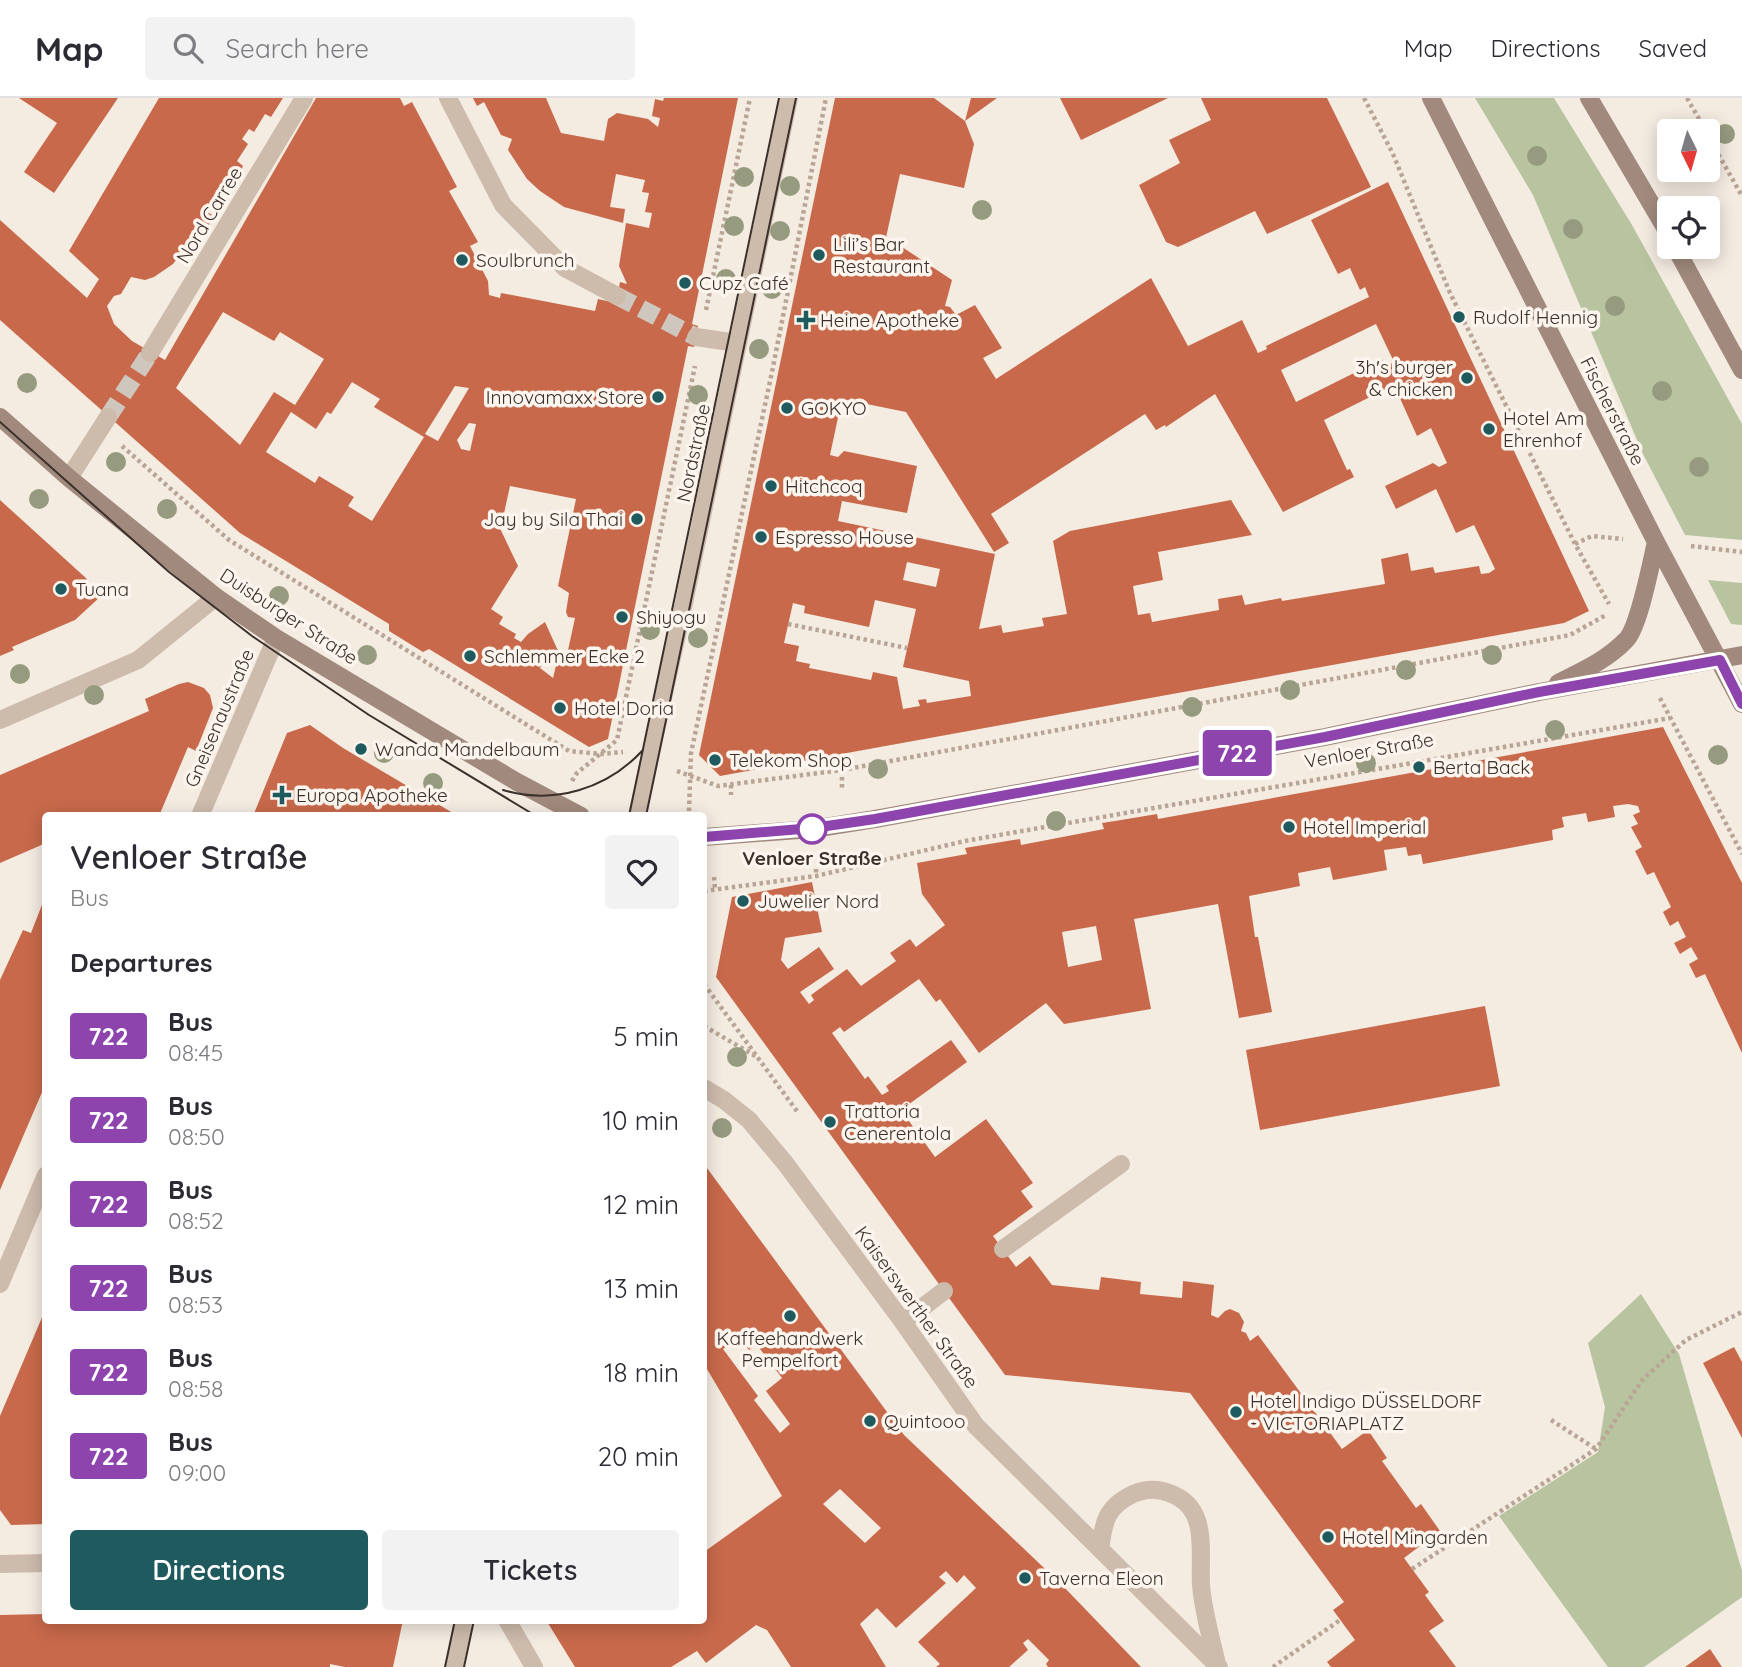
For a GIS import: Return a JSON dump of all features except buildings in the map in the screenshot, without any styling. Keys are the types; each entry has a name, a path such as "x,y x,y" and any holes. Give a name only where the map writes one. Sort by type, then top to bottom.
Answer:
{"street":[{"name":"Nord Carree","path":"150,353 304,98"},
{"path":"448,98 503,205 565,268 617,296"},
{"name":"Nordstraße","path":"638,812 789,98"},
{"name":"Fischerstraße","path":"1431,98 1656,542 1742,704"},
{"path":"1589,98 1657,214"},
{"path":"1682,259 1742,370"},
{"path":"698,337 737,343"},
{"name":"Duisburger Straße","path":"0,417 69,478 216,597 276,638 517,782 573,812"},
{"path":"69,478 105,422"},
{"name":"Venloer Straße","path":"1539,692 1597,663 1628,638 1642,598 1656,542"},
{"path":"0,720 138,660 216,597"},
{"name":"Gneisenaustraße","path":"202,812 276,638"},
{"name":"Venloer Straße","path":"707,837 813,828 875,819 1325,737 1539,692 1742,655"},
{"name":"Kaiserswerther Straße","path":"707,1090 750,1120 785,1163 976,1426 1218,1665"},
{"path":"1003,1249 1121,1164"},
{"path":"0,1284 42,1184"},
{"path":"903,1322 944,1292"},
{"name":"Kaiserswerther Straße","path":"1100,1549 1103,1522 1117,1501 1141,1490 1160,1490 1180,1497 1194,1510 1200,1525 1201,1587 1218,1665"},
{"path":"0,1564 42,1563"},
{"path":"454,1667 463,1624"},
{"path":"509,1624 534,1667"}],"path":[{"name":"Nordstraße","path":"577,773 617,740 698,337 750,98"},
{"path":"689,812 691,753 772,372 826,98"},
{"path":"667,767 719,786 842,770 1570,635 1613,611 1575,544 1450,293 1393,154 1364,98"},
{"path":"1685,98 1699,119"},
{"path":"1720,156 1742,196"},
{"name":"Duisburger Straße","path":"105,422 229,540 569,751 601,754 627,752"},
{"path":"1575,544 1592,536"},
{"path":"1691,546 1742,552"},
{"path":"788,624 907,648"},
{"path":"1664,706 1742,854"},
{"name":"Venloer Straße","path":"707,891 816,876 965,841 1670,718"},
{"path":"842,770 842,790"},
{"path":"731,785 732,795"},
{"path":"816,869 816,876"},
{"path":"714,877 715,890"},
{"path":"707,988 800,1114"},
{"path":"707,1028 761,1059"},
{"path":"1412,1569 1596,1449 1643,1379 1686,1340 1742,1312"},
{"path":"1551,1420 1596,1449"},
{"path":"1273,1667 1340,1620"}],"green space":[{"path":"1475,98 1554,98 1632,225 1742,424 1742,540 1685,535 1643,454 1533,195"},
{"path":"1708,580 1742,583 1742,625 1731,624"},
{"path":"1641,1294 1679,1354 1742,1571 1742,1597 1644,1667 1608,1667 1499,1516 1598,1452 1605,1407 1588,1343"}],"tunnel":[{"path":"617,296 696,337"},
{"path":"108,417 150,353"}],"tram line":[{"path":"630,812 779,98"},
{"path":"647,812 796,98"},
{"path":"0,422 169,572 252,636 369,715 529,812"},
{"path":"503,790 541,796 579,790 613,775 643,750"},
{"path":"445,1667 454,1624"},
{"path":"464,1667 473,1624"}],"bus line":[{"name":"722","path":"707,837 813,828 875,819 1325,737 1539,692 1720,660 1742,704"}],"place":[{"name":"Lili’s Bar Restaurant","path":"819,255"},
{"name":"Soulbrunch","path":"462,260"},
{"name":"Cupz Café","path":"685,283"},
{"name":"Rudolf Hennig","path":"1459,317"},
{"name":"Heine Apotheke","path":"806,320"},
{"name":"3h's burger & chicken","path":"1467,378"},
{"name":"Innovamaxx Store","path":"658,397"},
{"name":"GOKYO","path":"787,408"},
{"name":"Hotel Am Ehrenhof","path":"1489,429"},
{"name":"Hitchcoq","path":"771,486"},
{"name":"Jay by Sila Thai","path":"637,519"},
{"name":"Espresso House","path":"761,537"},
{"name":"Tuana","path":"61,589"},
{"name":"Shiyogu","path":"622,617"},
{"name":"Schlemmer Ecke 2","path":"470,656"},
{"name":"Hotel Doria","path":"560,708"},
{"name":"Wanda Mandelbaum","path":"361,749"},
{"name":"Telekom Shop","path":"715,760"},
{"name":"Berta Back","path":"1419,767"},
{"name":"Europa Apotheke","path":"282,795"},
{"name":"Hotel Imperial","path":"1289,827"},
{"name":"Venloer Straße","path":"812,829"},
{"name":"Juwelier Nord","path":"743,901"},
{"name":"Trattoria Cenerentola","path":"830,1122"},
{"name":"Kaffeehandwerk Pempelfort","path":"790,1316"},
{"name":"Hotel Indigo DÜSSELDORF - VICTORIAPLATZ","path":"1236,1412"},
{"name":"Quintooo","path":"870,1421"},
{"name":"Hotel Mingarden","path":"1328,1537"},
{"name":"Taverna Eleon","path":"1025,1578"}]}
